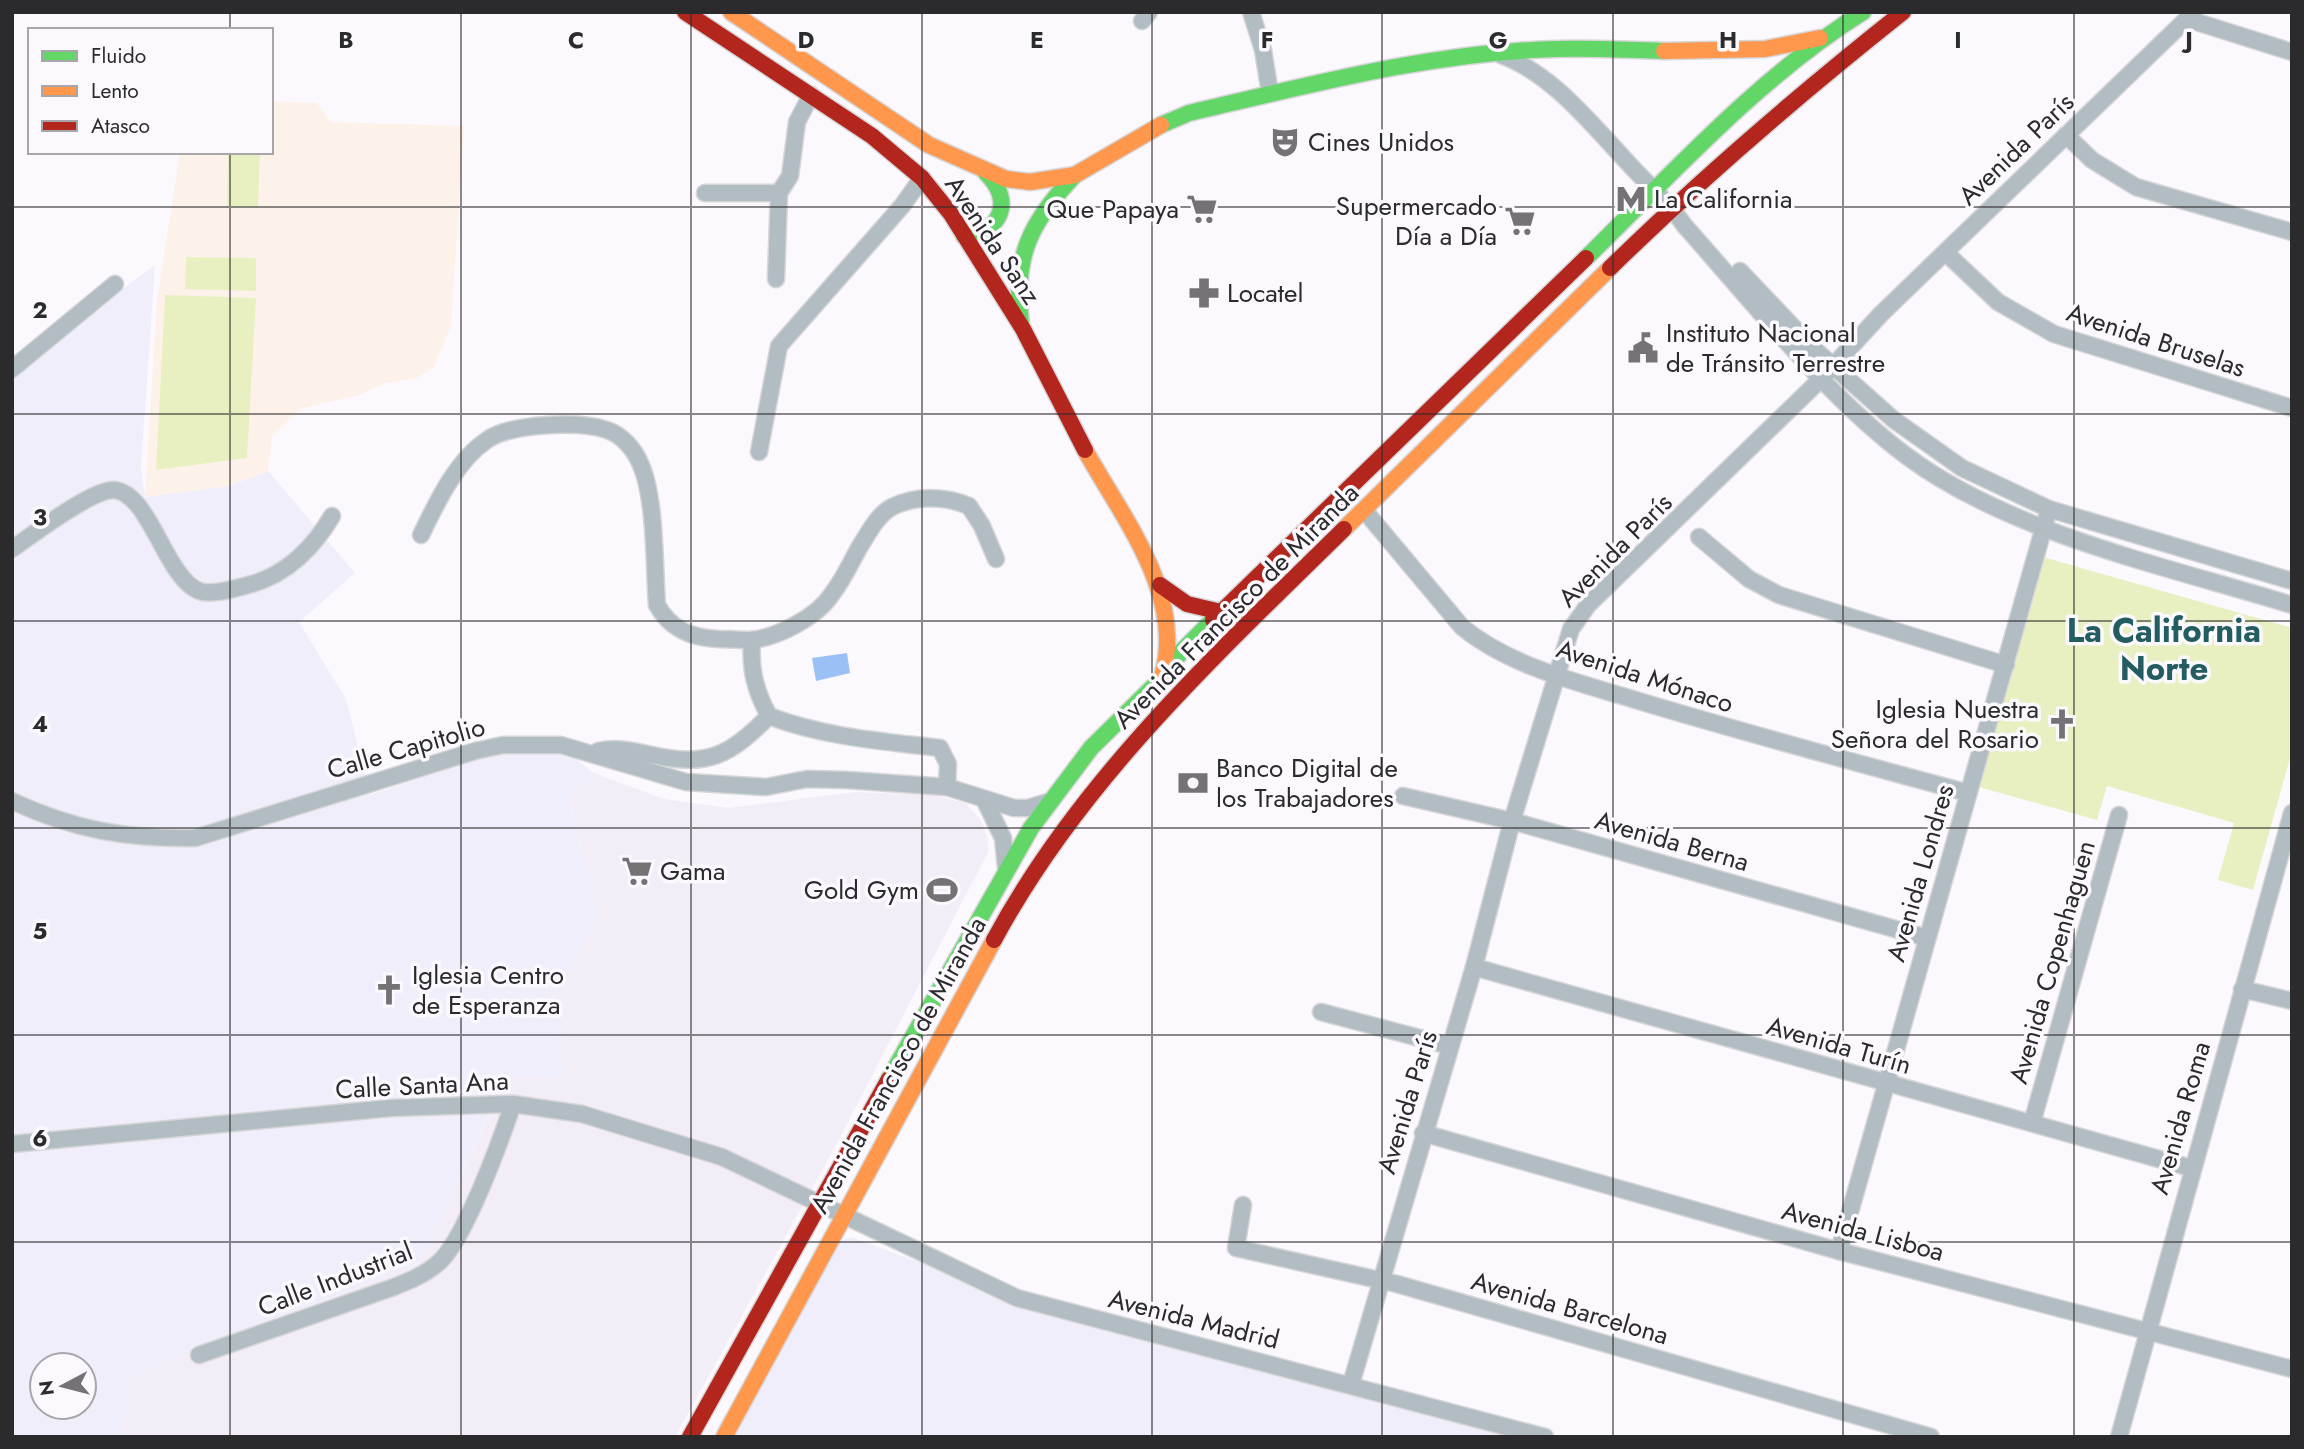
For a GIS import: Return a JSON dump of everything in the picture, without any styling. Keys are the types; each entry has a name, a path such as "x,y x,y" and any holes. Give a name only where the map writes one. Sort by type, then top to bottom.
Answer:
{"main road":[{"name":"Avenida Sanz","path":"685,12 872,136 922,178 964,236 1023,329 1050,387 1160,585"},
{"name":"Avenida Sanz","path":"731,12 929,145 985,172 1020,182 1075,175"},
{"name":"Avenida Francisco de Miranda","path":"690,1437 818,1202 1006,868 1031,828 1091,748 1161,679 1181,652 1656,190 1763,89 1823,37 1863,12"},
{"name":"Avenida Francisco de Miranda","path":"729,1435 843,1216 1012,908 1062,832 1177,693 1672,207 1810,86 1903,12"},
{"path":"1023,329 1017,286 1019,260 1041,215 1075,175 1168,121 1270,93 1370,71 1499,54 1556,49 1718,52 1765,49 1823,37"},
{"path":"964,236 979,234 995,226 1001,213 1003,194 998,184 985,172"},
{"path":"1160,585 1187,604 1221,614 1245,615 1267,604"},
{"path":"1160,585 1167,620 1169,652 1161,679"}],"street":[{"path":"1251,12 1263,50 1270,93"},
{"path":"2190,16 2292,52"},
{"name":"Avenida París","path":"1351,1384 1474,967 1512,821 1571,629 1588,605 1828,372 1881,314 2190,16"},
{"path":"1499,54 1531,69 1552,87 1672,207 1690,220 1813,348 1828,372 1908,456 1972,495 2044,528 2292,605"},
{"path":"776,279 779,193 790,176 797,122 811,96"},
{"path":"2066,135 2092,160 2136,187 2292,232"},
{"path":"759,452 779,346 902,206 922,178"},
{"path":"705,193 779,193"},
{"name":"Avenida Bruselas","path":"1946,253 1998,302 2054,334 2109,354 2292,408"},
{"path":"12,369 115,284"},
{"path":"1828,372 1962,468 2049,509 2292,581"},
{"path":"421,535 442,492 488,439 507,431 540,426 576,425 608,430 629,444 647,482 657,605 665,619 681,631 705,638 752,640 782,630 810,615 831,597 874,524 890,508 907,502 942,498 969,506 982,526 996,559"},
{"path":"12,550 59,516 113,490 136,505 187,581 200,591 212,591 255,583 270,577 311,547 332,516"},
{"name":"Avenida Londres","path":"1839,1251 2049,509"},
{"name":"Avenida Mónaco","path":"1363,510 1462,627 1481,642 1557,676 1731,729 1968,793"},
{"path":"1699,537 1749,579 1779,596 2006,666"},
{"path":"752,640 750,667 756,693 769,716 803,729 845,737 940,747 948,764 947,787"},
{"path":"592,752 624,749 682,762 704,760 729,751 769,716"},
{"name":"Calle Capitolio","path":"12,801 62,822 114,834 153,839 195,838 475,751 503,745 562,744 686,782 766,787 807,779 947,787 1014,808 1028,808 1053,800"},
{"name":"Avenida Berna","path":"1403,796 1512,821 1927,938"},
{"path":"984,799 1003,838 1006,868"},
{"name":"Avenida Roma","path":"2119,1437 2146,1330 2292,813"},
{"name":"Avenida Copenhaguen","path":"2032,1123 2119,815"},
{"name":"Avenida Turín","path":"1474,967 1886,1085 2191,1168"},
{"path":"2242,989 2292,1001"},
{"path":"1321,1012 1450,1046"},
{"name":"Calle Santa Ana","path":"12,1144 391,1108 513,1104 582,1114 722,1157 843,1216"},
{"name":"Calle Industrial","path":"199,1355 394,1287 421,1275 439,1263 473,1201 513,1104"},
{"name":"Avenida Lisboa","path":"1423,1133 1839,1251 2292,1369"},
{"name":"Avenida Barcelona","path":"1243,1205 1236,1248 1381,1280 1931,1437"},
{"name":"Avenida Madrid","path":"843,1216 1017,1298 1545,1437"}],"shaded area":[{"path":"273,101 317,103 331,122 464,126 451,326 434,367 415,379 386,383 359,395 300,409 272,437 268,471 228,486 145,497 157,300 180,154 273,154"},
{"path":"155,265 141,468 145,497 228,486 268,471 355,573 299,622 346,699 370,795 480,757 509,751 565,751 594,773 568,798 599,917 554,993 566,1078 493,1075 489,1115 419,1263 130,1377 120,1437 12,1437 12,369"},
{"path":"594,773 664,799 729,808 855,792 933,795 966,803 982,822 988,839 988,852 835,1147 675,1437 120,1437 130,1377 419,1263 489,1116 493,1075 566,1078 554,993 599,917 568,797"},
{"path":"851,1237 953,1275 1506,1437 732,1437 841,1241"}],"green space":[{"path":"228,154 260,154 258,207 227,206"},
{"path":"186,257 256,258 256,291 185,289"},
{"path":"165,295 256,298 247,458 156,470"},
{"path":"2043,557 2292,628 2292,751 2253,890 2218,880 2234,823 2107,786 2097,820 1979,787"}],"water":[{"path":"847,653 850,673 816,681 812,658"}],"traffic: fast":[{"path":"1586,258 1684,160 1753,96 1788,66 1863,12"},
{"path":"1161,125 1189,113 1326,81 1464,56 1557,49 1664,51"},
{"path":"964,236 987,228 1000,213 1000,194 986,173"},
{"path":"1021,323 1020,279 1028,242 1046,209 1075,175"},
{"path":"889,1079 1031,828 1091,748 1161,679 1181,652 1213,620"}],"traffic: slow":[{"path":"731,12 929,145 1006,179 1030,182 1075,175 1161,125"},
{"path":"1664,51 1765,49 1820,38"},
{"path":"1344,529 1610,268"},
{"path":"1085,450 1146,557 1157,585 1165,614 1167,643 1163,673"},
{"path":"724,1437 994,940"}],"traffic: jam":[{"path":"685,12 872,136 922,178 951,214 1023,329 1085,450"},
{"path":"1610,268 1753,136 1903,12"},
{"path":"1213,620 1586,258"},
{"path":"994,940 1028,882 1109,773 1200,672 1344,529"},
{"path":"1160,585 1187,604 1234,615"},
{"path":"690,1437 889,1079"}],"place":[{"name":"Cines Unidos","path":"1285,142"},
{"name":"La California","path":"1631,199"},
{"name":"Que Papaya","path":"1202,209"},
{"name":"Supermercado Día a Día","path":"1520,221"},
{"name":"Locatel","path":"1204,293"},
{"name":"Instituto Nacional de Tránsito Terrestre","path":"1643,348"},
{"name":"Iglesia Nuestra Señora del Rosario","path":"2062,724"},
{"name":"Banco Digital de los Trabajadores","path":"1193,783"},
{"name":"Gama","path":"637,871"},
{"name":"Gold Gym","path":"942,890"},
{"name":"Iglesia Centro de Esperanza","path":"389,990"}],"district":[{"name":"La California Norte","path":"2164,649"}]}
